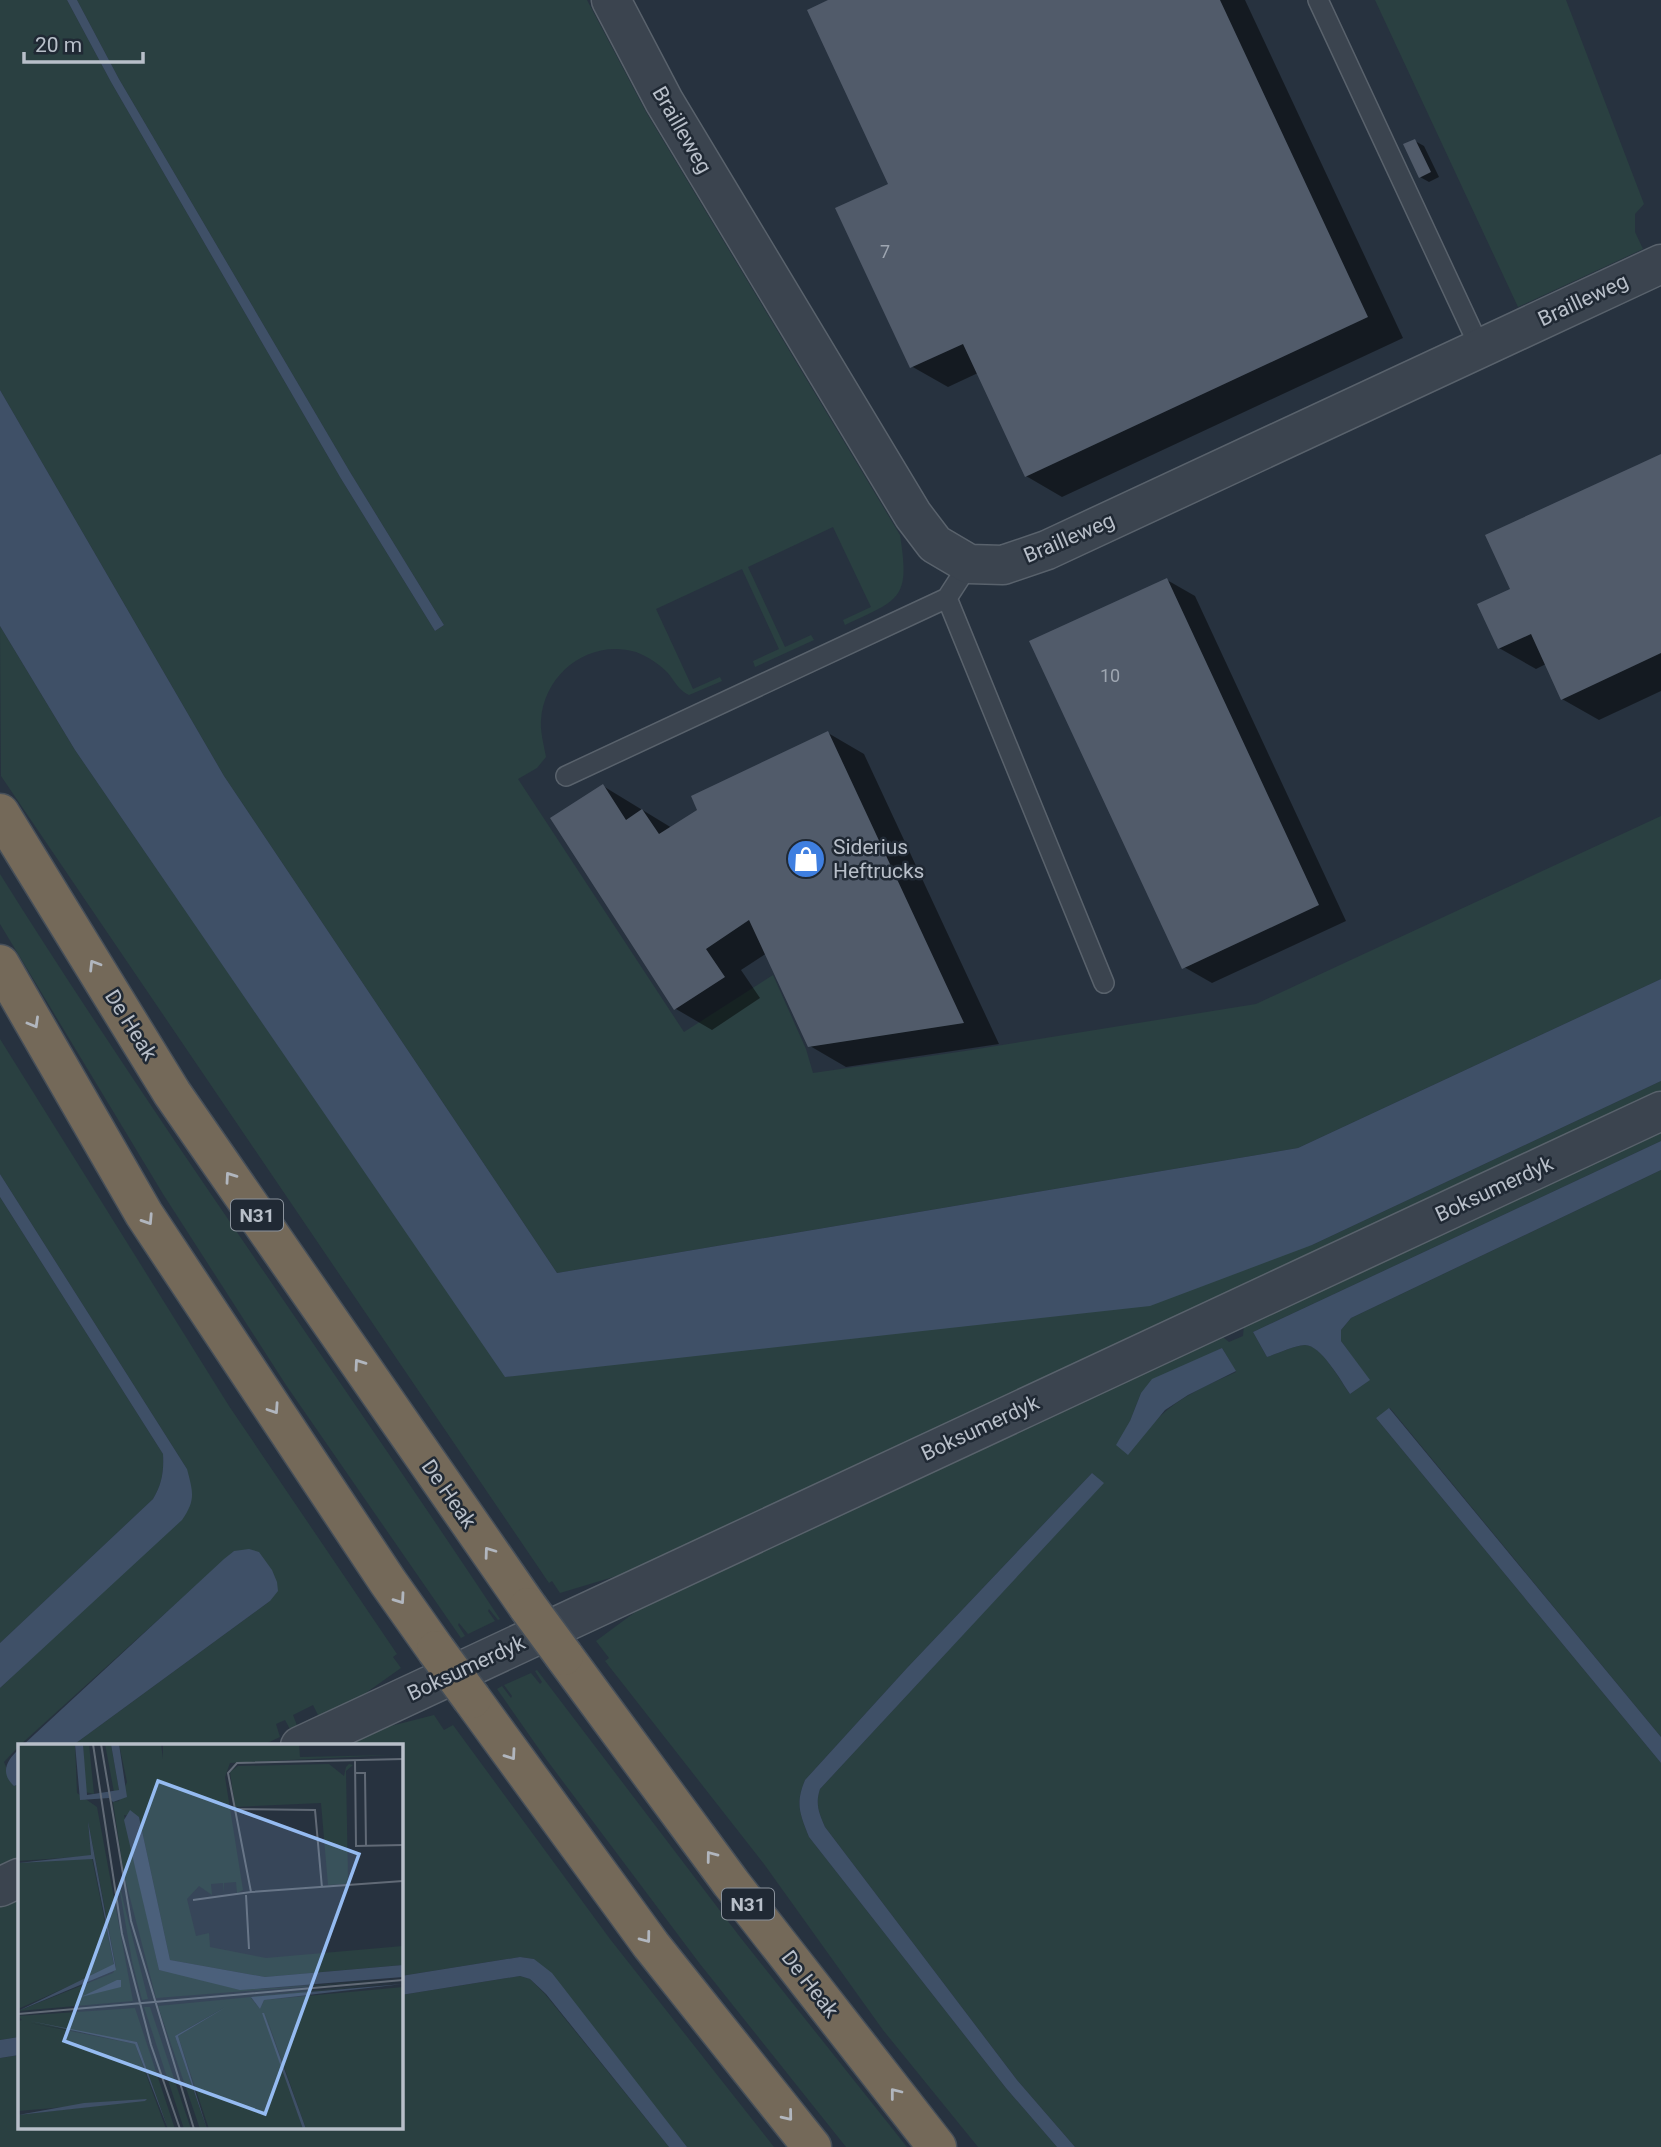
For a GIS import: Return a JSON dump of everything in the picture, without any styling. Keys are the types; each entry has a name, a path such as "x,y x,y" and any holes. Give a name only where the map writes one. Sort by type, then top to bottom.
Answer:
{"highway":[{"name":"De Heak","path":"0,813 172,1093 528,1607 731,1883 937,2147"},
{"path":"0,964 144,1214 388,1582 651,1945 812,2147"}],"street":[{"name":"Brailleweg","path":"617,2 664,101 912,515 935,544 969,564 1003,565 1047,550 1661,264"},
{"name":"Boksumerdyk","path":"304,1744 1661,1111"},
{"path":"0,1887 18,1878"}],"lane":[{"path":"1318,0 1480,348"},
{"path":"566,776 947,598 969,564"},
{"path":"947,598 1104,983"}],"green space":[{"path":"0,0 67,0 111,82 340,477 435,631 444,625 350,472 119,79 77,0 587,0 646,112 900,535 903,556 902,585 897,594 879,609 845,625 843,620 871,607 833,527 748,567 785,647 811,635 814,640 755,667 753,661 779,649 742,569 656,609 693,689 720,677 722,681 689,695 653,660 636,652 602,650 572,663 560,674 544,703 541,720 546,757 537,768 518,779 684,1032 773,975 806,1049 813,1073 1256,1004 1661,816 1661,979 1298,1148 557,1273 224,776 0,390"},
{"path":"1375,0 1566,0 1644,204 1635,214 1635,232 1643,249 1518,307"},
{"path":"0,626 75,750 506,1377 1312,1245 1661,1081 1661,1094 664,1558 560,1593 552,1581 549,1583 1,776"},
{"path":"0,874 122,1062 500,1619 489,1609 495,1621 468,1634 459,1623 465,1636 461,1638 286,1385 163,1194 0,924"},
{"path":"0,1039 229,1406 397,1654 393,1657 401,1668 360,1697 320,1719 313,1705 293,1715 298,1728 291,1731 285,1720 276,1724 280,1737 265,1744 75,1744 270,1601 234,1551 21,1744 18,1744 4,1762 14,1786 18,1784 18,1860 0,1869 0,1688 38,1652 187,1469 0,1174"},
{"path":"1661,1127 1661,1141 1253,1332 1267,1357 1305,1345 1318,1351 1350,1394 1369,1380 1341,1341 1341,1330 1351,1318 1661,1170 1661,1737 1390,1408 1376,1418 1661,1763 1661,2147 1075,2147 1017,2080 825,1827 819,1813 818,1799 820,1789 1103,1483 1092,1473 805,1780 799,1803 809,1837 1006,2088 1057,2147 978,2147 883,2030 764,1864 605,1661 609,1658 596,1641 642,1607 1216,1336 1229,1342 1243,1336 1244,1325","holes":["1222,1348 1236,1372 1179,1401 1150,1427 1130,1421 1141,1393"]},
{"path":"0,1197 163,1454 163,1472 153,1499 0,1643"},
{"path":"537,1670 740,1937 907,2147 846,2147 700,1964 546,1759 497,1689 502,1686 511,1698 504,1685 531,1673 540,1684 542,1682 535,1671"},
{"path":"434,1715 444,1730 453,1725 610,1939 774,2147 687,2147 534,1959 520,1957 402,1976 402,1744 343,1744 383,1728"},
{"path":"18,1896 18,2037 0,2040 0,1905"},
{"path":"520,1976 530,1979 669,2147 0,2147 0,2058 18,2055 18,2130 402,2130 402,1995"}],"water":[{"path":"67,0 77,0 119,79 350,472 444,625 435,631 340,477 111,82"},
{"path":"0,390 224,776 557,1273 1298,1148 1661,979 1661,1081 1312,1245 1150,1306 505,1377 75,750 0,626"},
{"path":"1661,1141 1661,1170 1351,1318 1341,1330 1341,1341 1370,1380 1350,1394 1318,1351 1305,1345 1267,1357 1253,1332"},
{"path":"0,1174 187,1469 192,1496 190,1507 182,1520 0,1688 0,1643 153,1499 163,1472 163,1454 0,1197"},
{"path":"1222,1348 1236,1371 1165,1410 1128,1455 1116,1445 1130,1421 1141,1393 1152,1379"},
{"path":"1389,1408 1661,1737 1661,1763 1376,1418"},
{"path":"1092,1473 1104,1483 820,1789 818,1799 819,1813 825,1827 1017,2080 1075,2147 1057,2147 1006,2088 809,1837 799,1803 805,1780"},
{"path":"249,1549 259,1552 272,1570 278,1591 270,1601 75,1744 24,1744 224,1559 234,1551"},
{"path":"18,1750 18,1784 14,1786 6,1772 11,1758"},
{"path":"520,1957 534,1959 552,1973 687,2147 669,2147 546,1994 530,1979 520,1976 402,1995 402,1976"},
{"path":"18,2037 18,2055 0,2058 0,2040"}],"building":[{"path":"828,0 1220,0 1368,317 1025,477 963,344 910,368 835,208 888,184 807,10"},
{"path":"1415,139 1431,172 1419,178 1403,144"},
{"path":"1661,454 1661,653 1561,700 1531,634 1498,649 1477,604 1510,589 1485,535"},
{"path":"1167,578 1319,905 1182,969 1029,641"},
{"path":"828,731 964,1023 808,1047 749,920 706,949 725,977 674,1010 550,818 603,784 626,820 642,809 659,834 697,810 691,796"}],"place":[{"name":"Siderius Heftrucks","path":"806,859"}]}
